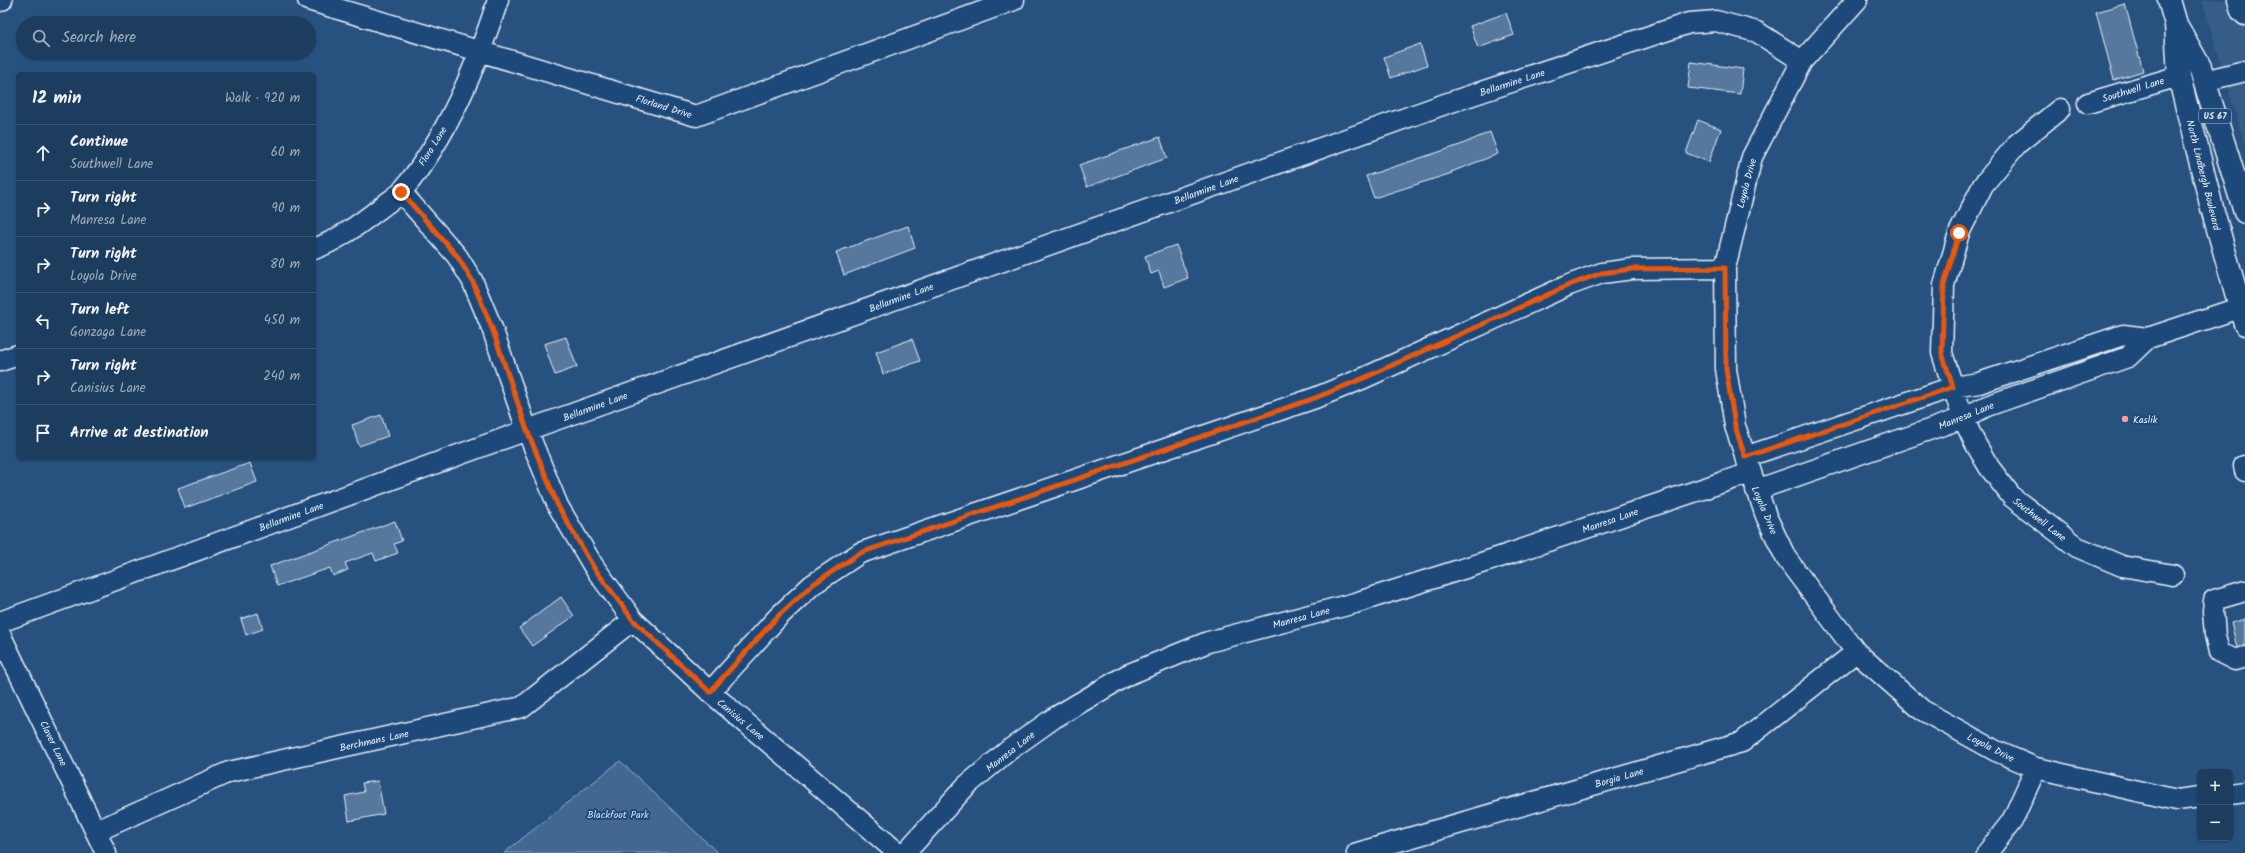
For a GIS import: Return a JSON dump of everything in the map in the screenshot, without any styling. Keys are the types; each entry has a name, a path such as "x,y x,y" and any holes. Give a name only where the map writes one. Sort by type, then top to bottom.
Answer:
{"main road":[{"name":"North Lindbergh Boulevard","path":"2169,0 2176,24 2200,67 2245,212"},
{"name":"North Lindbergh Boulevard","path":"2176,24 2179,76 2212,208 2243,313"}],"street":[{"name":"Florland Drive","path":"308,0 696,116 1014,0"},
{"name":"Flora Lane","path":"316,248 325,245 359,224 401,192 438,140 481,51 498,0"},
{"name":"Loyola Drive","path":"1857,0 1802,61 1752,157 1725,268 1726,369 1735,426 1766,516 1786,558 1856,652 1922,710 1996,751 2036,768 2177,800 2197,797"},
{"path":"2238,0 2241,12 2245,15"},
{"name":"Bellarmine Lane","path":"0,622 527,430 1445,104 1690,23 1716,21 1757,32 1802,61"},
{"path":"2204,81 2245,71"},
{"name":"Southwell Lane","path":"2088,103 2179,76"},
{"name":"Southwell Lane","path":"2060,109 2017,144 1982,185 1959,233 1944,285 1942,353 1963,418 1989,467 2012,497 2050,528 2077,547 2122,566 2173,575"},
{"name":"Canisius Lane","path":"401,192 457,256 472,280 492,328 527,430 558,506 594,568 633,620 710,692 898,853"},
{"path":"710,692 778,616 812,585 860,553 1315,398 1364,378 1569,285 1602,273 1632,269 1725,268"},
{"name":"Manresa Lane","path":"1750,473 1953,387 1979,383 2123,335 2148,338 2243,313"},
{"name":"Manresa Lane","path":"905,853 966,786 1009,750 1054,718 1127,676 1208,642 1355,603 1472,566 1750,473 1963,418 1987,406 2128,357 2148,338"},
{"path":"0,361 16,356"},
{"path":"2056,357 2064,380"},
{"path":"2245,591 2214,600 2213,611 2219,652 2235,660 2245,657"},
{"name":"Berchmans Lane","path":"97,831 229,772 522,707 633,620"},
{"name":"Claver Lane","path":"0,634 97,831 106,853"},
{"name":"Borgia Lane","path":"1357,853 1742,742 1856,652"},
{"path":"1987,853 2012,821 2036,768"},
{"path":"2233,794 2245,792"}],"shaded area":[{"path":"2202,0 2245,0 2245,145"}],"green space":[{"name":"Blackfoot Park","path":"620,761 718,853 504,853"}],"building":[{"path":"2125,4 2143,71 2114,80 2096,12"},
{"path":"1506,13 1514,35 1478,48 1470,26"},
{"path":"1420,44 1427,65 1391,78 1384,57"},
{"path":"1691,62 1743,69 1740,94 1688,88"},
{"path":"1698,120 1721,129 1709,162 1686,153"},
{"path":"1490,132 1498,154 1451,172 1452,173 1374,198 1366,176 1460,145"},
{"path":"1160,137 1167,158 1087,187 1079,165"},
{"path":"908,226 915,248 844,275 836,252"},
{"path":"1176,245 1188,278 1164,287 1159,271 1151,274 1145,256"},
{"path":"566,337 577,367 555,375 544,344"},
{"path":"912,339 920,361 883,374 876,352"},
{"path":"381,415 388,436 359,446 352,425"},
{"path":"250,463 257,482 185,508 178,488"},
{"path":"395,521 402,541 394,544 398,553 376,561 373,553 345,563 348,570 333,576 330,568 277,586 270,566"},
{"path":"561,597 574,616 532,646 519,628"},
{"path":"258,613 263,629 246,635 241,619"},
{"path":"2245,619 2245,646 2237,647 2231,623"},
{"path":"378,781 384,814 349,821 345,796 364,792 362,783"}],"place":[{"name":"Kaslik","path":"2125,419"}],"route":[{"path":"401,192 457,256 472,280 492,328 527,430 558,506 594,568 633,620 710,692 778,616 812,585 860,553 1062,482 1315,398 1364,378 1569,285 1602,273 1632,269 1725,268 1726,369 1735,426 1745,457 1953,387 1942,353 1944,285 1959,233"}]}
